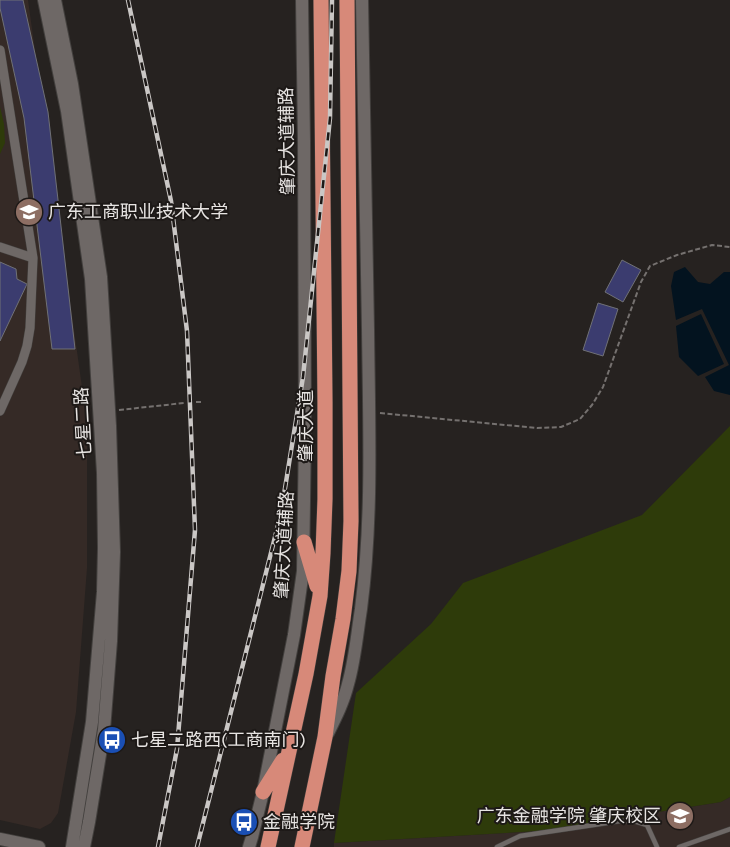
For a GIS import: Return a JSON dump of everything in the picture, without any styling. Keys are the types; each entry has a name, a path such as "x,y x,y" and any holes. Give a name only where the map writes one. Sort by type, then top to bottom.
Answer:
{"highway":[{"name":"肇庆大道","path":"268,847 306,674 320,596 325,499 321,0"},
{"path":"302,847 325,737 343,619 352,521 347,0"},
{"path":"304,542 320,596"},
{"path":"263,792 288,752"}],"street":[{"name":"七星二路","path":"44,0 67,111 91,279 103,473 104,548 100,629 92,722 72,847"},
{"name":"七星二路","path":"54,0 72,84 101,277 110,411 114,552 110,641 104,730 84,847"},
{"name":"肇庆大道辅路","path":"249,847 263,792 295,627 303,570 306,433 302,0"},
{"path":"325,737 338,714 348,685 357,640 367,546 369,412 362,0"},
{"path":"0,50 32,258 30,328 27,346 22,362 0,411"},
{"path":"0,247 32,258"},
{"path":"0,839 39,847"}],"lane":[{"path":"497,847 520,836 620,821 647,824 658,847"},
{"path":"679,847 730,829"}],"path":[{"path":"369,412 537,428 562,427 580,419 592,405 603,387 640,282 650,266 677,254 712,245 730,247"},
{"path":"196,402 203,402"},
{"path":"110,411 184,403"}],"shaded area":[{"name":"广东工商职业技术大学","path":"0,0 28,0 87,423 87,568 76,712 58,813 51,823 40,829 0,820"},
{"name":"广东金融学院 肇庆校区","path":"730,797 730,847 334,847 334,843 538,831 721,802"}],"green space":[{"path":"0,107 4,124 5,143 0,154"},
{"path":"730,426 730,797 721,802 538,831 334,843 356,693 431,624 463,583 642,515"}],"water":[{"path":"685,267 698,282 710,284 724,272 730,272 730,395 714,391 705,377 729,365 702,309 676,320 671,286 674,272"},
{"path":"701,314 724,364 698,376 679,357 676,326"}],"building":[{"path":"0,0 23,0 48,112 75,349 52,349 24,118 0,8"},
{"path":"622,260 641,270 623,302 605,292"},
{"path":"0,262 16,269 17,279 27,284 0,341"},
{"path":"598,303 618,309 603,356 583,350"}],"railway":[{"path":"128,0 171,201 187,331 195,530 177,749 158,847"},
{"path":"197,847 281,513 303,377 330,118 332,0"}],"place":[{"name":"广东工商职业技术大学","path":"29,212"},
{"name":"七星二路西(工商南门)","path":"112,740"},
{"name":"广东金融学院 肇庆校区","path":"680,816"},
{"name":"金融学院","path":"244,822"}]}
